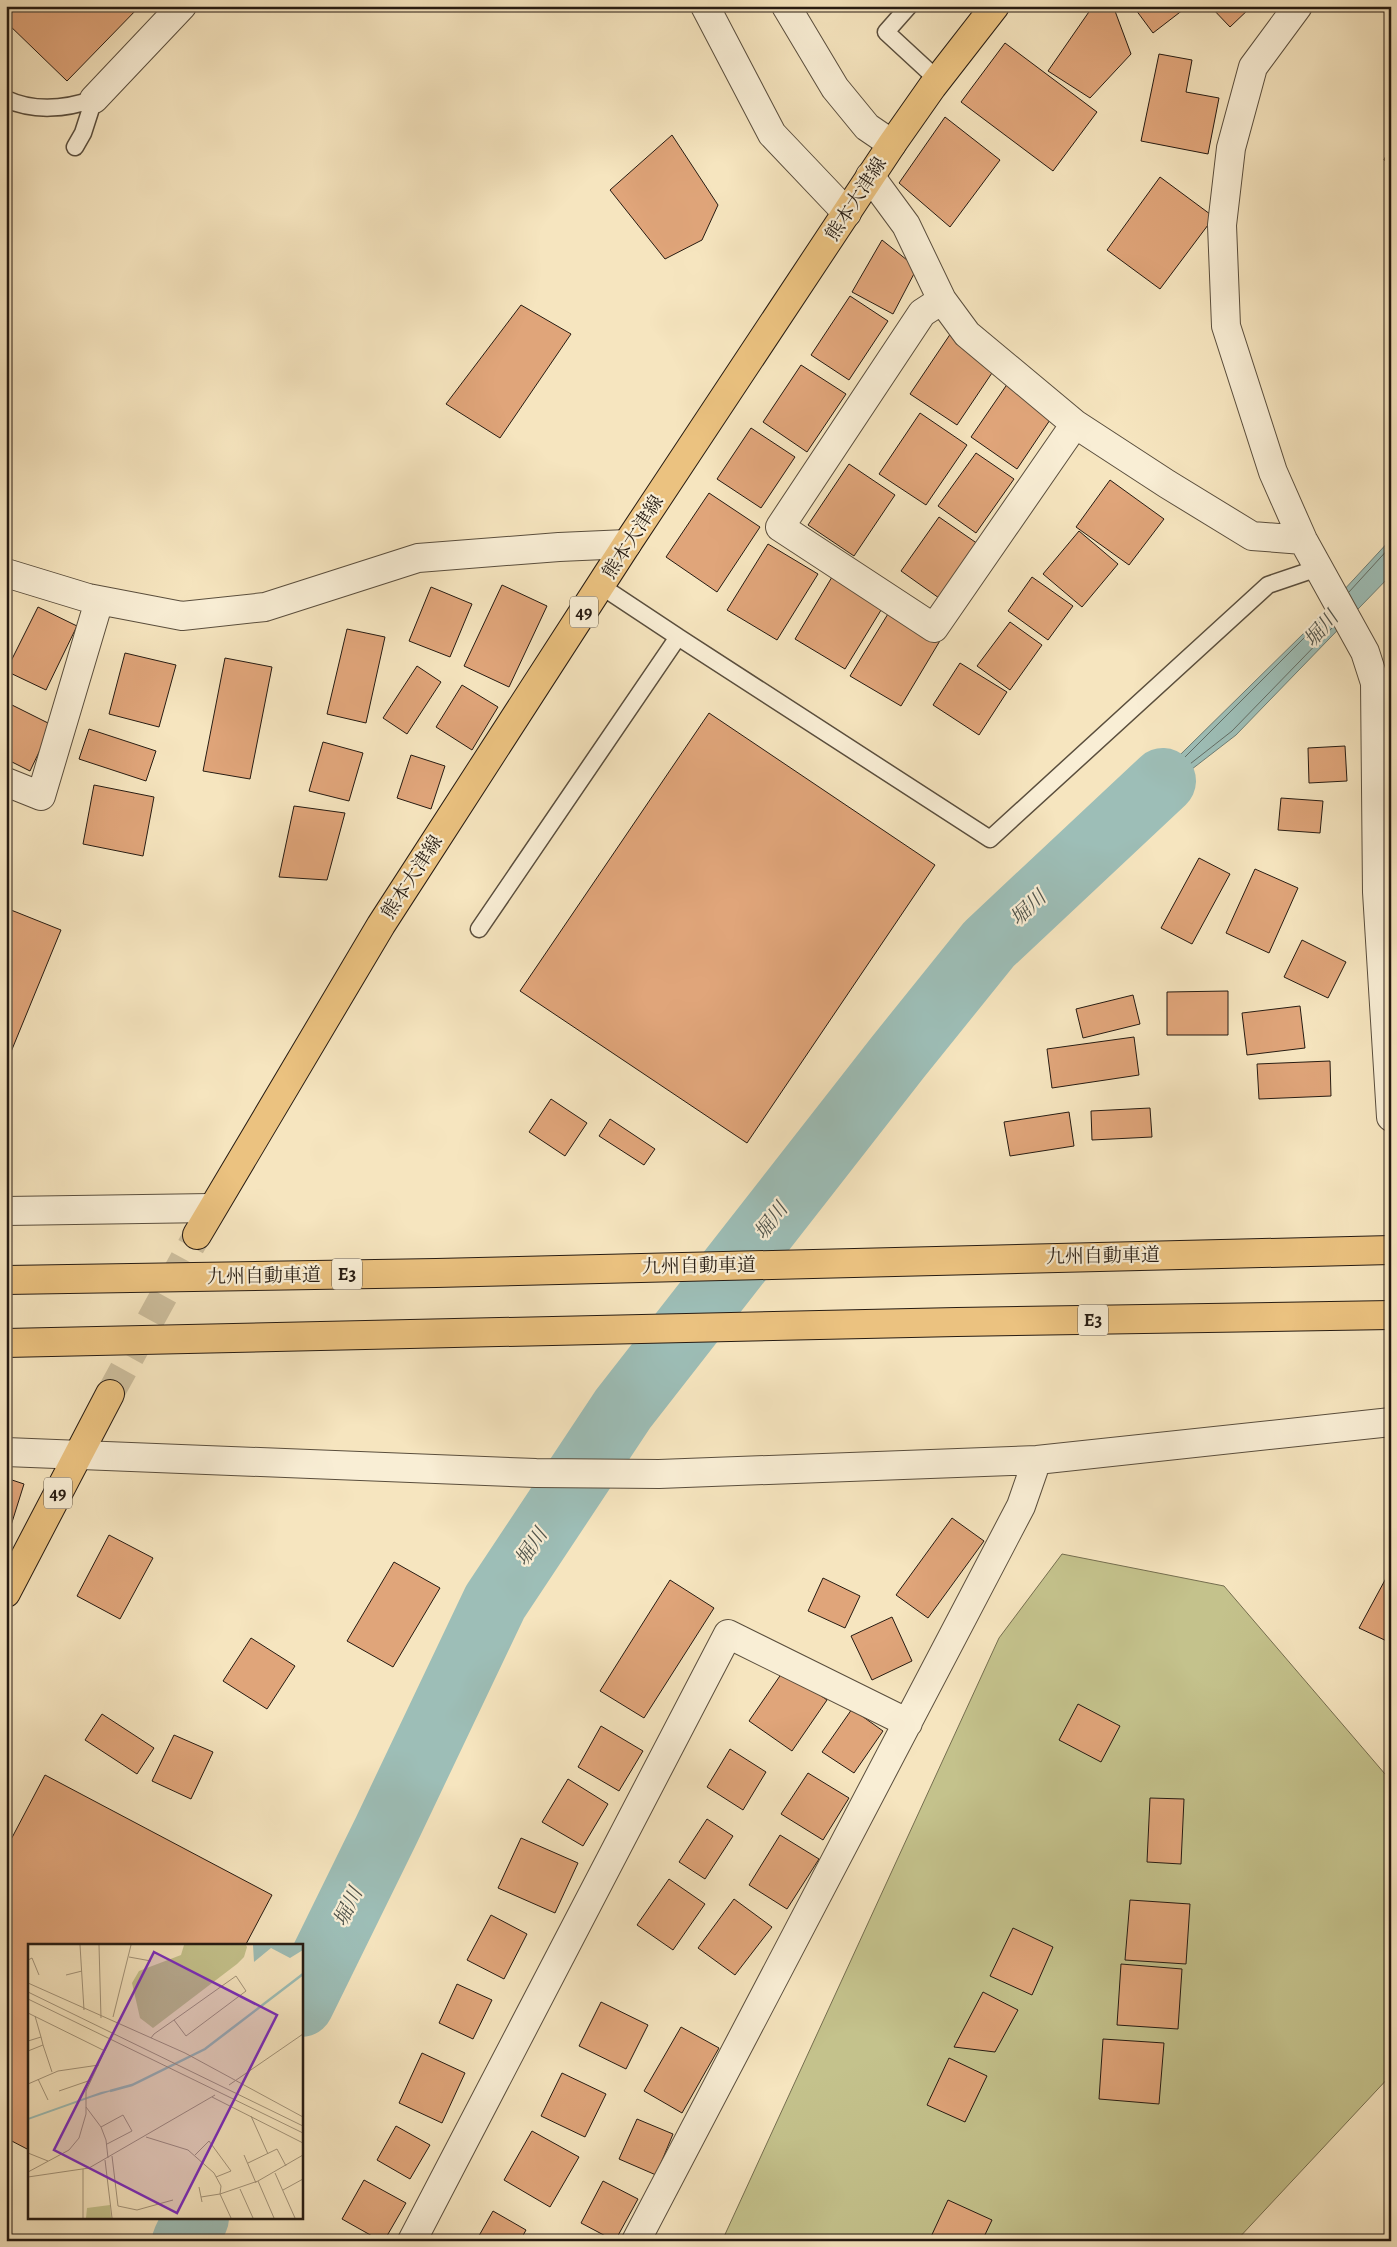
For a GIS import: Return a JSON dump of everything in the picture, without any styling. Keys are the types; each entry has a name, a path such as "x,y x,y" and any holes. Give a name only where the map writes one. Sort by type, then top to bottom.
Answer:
{"main road":[{"name":"熊本大津線","path":"197,1234 381,925 627,544 870,176 991,8"},
{"name":"九州自動車道","path":"6,1280 1391,1250"},
{"name":"E3","path":"6,1343 794,1326 1391,1316"},
{"name":"49","path":"6,1593 110,1394"}],"street":[{"path":"94,99 182,6"},
{"path":"705,6 772,134 846,213"},
{"path":"786,6 835,88 867,127 892,144"},
{"path":"1298,6 1253,67 1231,148 1222,225 1226,326 1273,472 1303,540 1360,642 1375,683 1384,798 1377,892 1386,971 1391,1116"},
{"path":"870,176 906,225 942,300 967,334 1075,424 1167,484 1252,536 1303,540"},
{"path":"942,300 922,314 780,527 934,628 1075,424"},
{"path":"6,573 99,601 182,616 265,607 418,558 559,547 627,544"},
{"path":"6,782 41,796 99,601"},
{"path":"6,1211 211,1208"},
{"path":"6,1452 536,1473 659,1474 1037,1460 1391,1422"},
{"path":"636,2241 1021,1506 1037,1460"},
{"path":"412,2241 728,1634 908,1723"}],"lane":[{"path":"909,6 886,32 938,80"},
{"path":"6,99 35,107 55,108 75,106 94,99"},
{"path":"75,147 83,133 94,99"},
{"path":"601,586 990,838 1268,585 1323,577"},
{"path":"479,929 678,637"}],"shaded area":[{"path":"1062,1554 1224,1586 1391,1781 1391,2075 1236,2241 722,2241 999,1638"}],"water":[{"path":"1391,539 1391,575 1236,735 1068,865 1306,631"}],"building":[{"path":"6,6 140,6 67,81 6,22"},
{"path":"1093,6 1107,6 1115,11 1131,54 1090,98 1048,71"},
{"path":"1133,6 1188,6 1153,33"},
{"path":"1210,6 1252,6 1230,27"},
{"path":"1005,43 1097,112 1053,171 961,102"},
{"path":"1159,54 1192,60 1186,92 1219,98 1208,154 1141,141"},
{"path":"945,117 1000,160 950,227 899,183"},
{"path":"672,135 718,205 702,240 665,259 610,190"},
{"path":"1391,144 1391,163 1384,160"},
{"path":"1160,177 1214,217 1160,289 1107,250"},
{"path":"882,240 917,268 893,314 852,292"},
{"path":"850,296 888,321 849,380 811,355"},
{"path":"521,305 571,334 500,438 446,404"},
{"path":"951,333 998,364 957,425 910,394"},
{"path":"801,365 846,394 807,452 763,422"},
{"path":"1008,383 1054,414 1017,469 971,437"},
{"path":"920,413 967,445 926,505 879,474"},
{"path":"751,428 795,457 761,508 717,479"},
{"path":"976,453 1014,479 976,533 938,506"},
{"path":"849,464 895,495 854,556 808,525"},
{"path":"1110,480 1164,519 1129,565 1076,527"},
{"path":"709,493 760,527 717,592 666,557"},
{"path":"939,517 978,544 939,598 901,571"},
{"path":"1079,531 1118,564 1082,607 1043,574"},
{"path":"768,544 818,574 777,640 727,610"},
{"path":"835,572 886,602 845,669 795,639"},
{"path":"1032,577 1073,606 1048,640 1008,611"},
{"path":"502,585 547,606 509,687 464,666"},
{"path":"431,587 472,604 450,657 409,641"},
{"path":"38,607 77,626 46,690 6,671"},
{"path":"891,609 941,639 901,706 850,676"},
{"path":"1010,622 1042,645 1010,690 977,666"},
{"path":"347,629 385,637 366,723 327,714"},
{"path":"125,653 176,665 159,727 109,714"},
{"path":"225,658 272,667 250,779 203,771"},
{"path":"960,663 1007,692 979,735 933,705"},
{"path":"417,666 441,682 407,734 383,718"},
{"path":"462,685 498,707 472,750 436,727"},
{"path":"6,702 52,725 30,771 6,759"},
{"path":"709,713 935,865 747,1143 520,991"},
{"path":"89,729 156,751 146,781 79,759"},
{"path":"323,742 363,753 349,801 309,791"},
{"path":"1345,746 1347,781 1309,783 1308,748"},
{"path":"411,755 445,766 431,809 397,798"},
{"path":"94,785 154,797 143,856 83,844"},
{"path":"1281,798 1323,801 1320,833 1278,830"},
{"path":"294,806 345,813 327,880 279,877"},
{"path":"1199,858 1230,874 1192,944 1161,928"},
{"path":"1255,869 1298,888 1269,953 1226,933"},
{"path":"6,908 61,930 6,1064"},
{"path":"1302,940 1346,962 1328,998 1284,977"},
{"path":"1228,991 1228,1035 1167,1035 1167,992"},
{"path":"1133,995 1140,1024 1083,1038 1076,1009"},
{"path":"1300,1006 1305,1048 1247,1055 1242,1013"},
{"path":"1134,1037 1139,1075 1052,1088 1047,1049"},
{"path":"1330,1061 1331,1096 1259,1099 1257,1064"},
{"path":"551,1099 587,1123 565,1156 529,1132"},
{"path":"1150,1108 1152,1137 1092,1140 1091,1111"},
{"path":"1069,1112 1074,1146 1010,1156 1004,1122"},
{"path":"610,1119 655,1149 644,1165 599,1136"},
{"path":"6,1478 24,1484 8,1535 6,1534"},
{"path":"952,1518 984,1541 928,1618 896,1595"},
{"path":"109,1535 153,1558 120,1619 77,1596"},
{"path":"394,1562 440,1588 393,1667 347,1641"},
{"path":"1391,1569 1391,1643 1359,1628"},
{"path":"823,1578 860,1596 845,1628 808,1611"},
{"path":"670,1580 714,1608 644,1718 600,1691"},
{"path":"892,1617 912,1661 872,1680 851,1636"},
{"path":"251,1638 295,1666 267,1709 223,1681"},
{"path":"784,1670 827,1700 792,1751 749,1721"},
{"path":"1078,1704 1120,1726 1101,1762 1059,1740"},
{"path":"852,1709 883,1731 854,1773 822,1752"},
{"path":"102,1714 154,1748 137,1774 85,1740"},
{"path":"601,1726 643,1751 619,1791 578,1767"},
{"path":"174,1735 213,1752 191,1799 152,1781"},
{"path":"730,1749 766,1772 743,1810 707,1787"},
{"path":"808,1773 849,1798 823,1840 781,1814"},
{"path":"45,1775 272,1895 246,1944 28,1944 28,2149 6,2138 6,1849"},
{"path":"568,1779 608,1804 583,1846 542,1822"},
{"path":"1150,1798 1184,1799 1181,1864 1147,1862"},
{"path":"707,1819 733,1836 705,1879 679,1862"},
{"path":"780,1835 819,1859 787,1909 749,1885"},
{"path":"521,1838 578,1863 555,1913 498,1888"},
{"path":"669,1879 705,1904 673,1950 637,1925"},
{"path":"734,1899 772,1927 735,1975 698,1948"},
{"path":"1130,1900 1190,1904 1186,1964 1125,1960"},
{"path":"491,1915 527,1934 504,1979 467,1960"},
{"path":"1013,1928 1053,1947 1032,1995 990,1976"},
{"path":"1121,1964 1182,1969 1178,2029 1117,2025"},
{"path":"457,1984 492,2000 473,2039 439,2023"},
{"path":"983,1992 1018,2010 995,2052 954,2047"},
{"path":"601,2002 648,2025 626,2069 579,2046"},
{"path":"681,2027 719,2048 682,2113 644,2091"},
{"path":"1103,2039 1164,2043 1159,2104 1099,2099"},
{"path":"422,2053 465,2073 442,2123 399,2103"},
{"path":"949,2058 987,2076 965,2122 927,2105"},
{"path":"562,2073 606,2094 585,2137 541,2116"},
{"path":"637,2119 673,2134 656,2175 619,2159"},
{"path":"396,2126 430,2145 410,2179 377,2160"},
{"path":"532,2131 579,2157 550,2207 504,2180"},
{"path":"364,2180 406,2203 384,2241 342,2219"},
{"path":"603,2181 638,2199 615,2241 581,2223"},
{"path":"948,2200 992,2220 982,2241 929,2241"},
{"path":"493,2211 526,2230 520,2241 476,2241"}],"waterway":[{"name":"堀川","path":"302,2002 495,1602 623,1409 898,1057 989,944 1163,781"},
{"name":"堀川","path":"185,2241 195,2220"}],"tunnel":[{"path":"110,1394 197,1235"}]}
